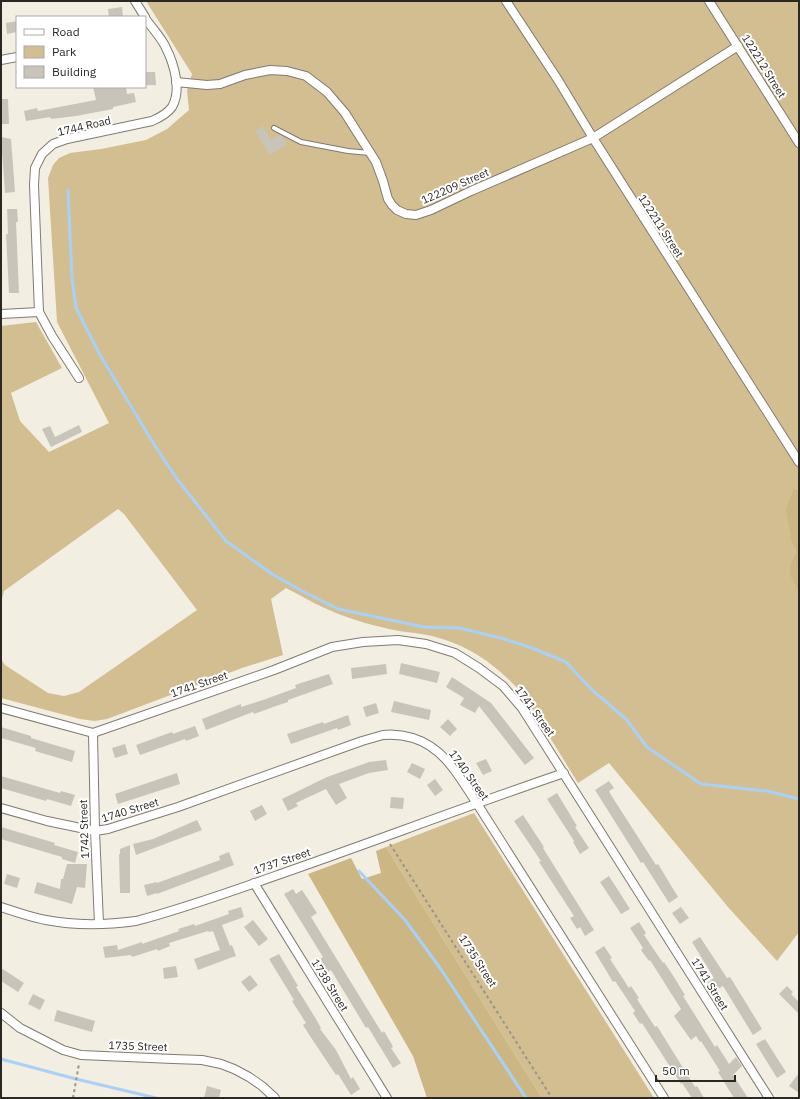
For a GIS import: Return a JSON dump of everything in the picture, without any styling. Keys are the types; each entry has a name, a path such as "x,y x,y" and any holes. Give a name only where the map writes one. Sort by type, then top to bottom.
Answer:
{"street":[{"name":"1744 Road","path":"134,1 144,16"},
{"name":"122211 Street","path":"506,1 558,80 593,138 799,462"},
{"name":"122212 Street","path":"709,1 799,143"},
{"name":"1744 Road","path":"79,378 52,336 39,312 34,185 35,168 42,154 53,144 67,139 143,124 162,116 172,106 176,93 176,70 166,47 149,31 146,20"},
{"name":"122209 Street","path":"176,82 207,85 220,84 245,75 270,70 287,71 306,76 327,92 345,113 376,162 388,198 392,205 397,210 406,214 416,215 431,210 593,138 738,46"},
{"path":"1,60 16,57"},
{"path":"1,314 39,312"},
{"name":"1741 Street","path":"93,733 274,670 332,647 363,642 398,640 426,644 454,653 479,668 503,686 522,708 769,1098"},
{"path":"1,708 93,733"},
{"name":"1742 Street","path":"93,733 99,924"},
{"name":"1740 Street","path":"1,808 47,821 95,832 178,807 362,741 383,735 402,735 422,741 436,750 448,761 476,802 664,1098"},
{"name":"1737 Street","path":"1,907 45,920 62,923 121,923 142,919 254,883 385,837 476,802 564,773"},
{"name":"1738 Street","path":"254,883 387,1098"},
{"name":"1735 Street","path":"1,1013 20,1028 63,1050 80,1055 202,1060 221,1064 234,1068 267,1090 275,1098"}],"lane":[{"path":"274,128 301,142 348,151 370,153"}],"path":[{"name":"1735 Street","path":"385,837 552,1098"},
{"path":"73,1098 80,1055"}],"green space":[{"path":"146,1 799,1 799,490 794,488 792,544 796,551 791,573 799,595 799,932 777,961 728,907 609,763 578,783 525,697 515,686 504,675 481,657 456,644 442,639 354,620 322,607 286,588 271,599 283,655 242,668 107,719 95,721 80,719 1,698 1,659 5,665 48,693 64,696 79,692 197,610 124,514 118,509 4,591 1,603 1,326 36,322 62,368 11,393 20,421 49,452 109,423 57,322 48,178 53,165 59,158 70,153 101,149 146,140 167,129 189,110 187,91 192,74"},
{"path":"474,813 654,1098 542,1098 386,847"}],"shaded area":[{"path":"794,488 799,490 799,595 791,577 790,567 796,551 792,544 786,509"},
{"path":"386,847 542,1098 427,1098 413,1056 308,874 351,858 362,879 381,873 376,851"}],"building":[{"path":"122,7 123,16 109,16 108,9"},
{"path":"16,21 16,32 7,34 6,23"},
{"path":"146,72 155,72 156,85 146,85"},
{"path":"93,88 126,88 127,94 134,93 136,102 113,107 113,109 76,116 51,119 50,117 26,121 24,111 37,108 38,111 96,100"},
{"path":"1,99 8,99 9,124 1,124"},
{"path":"263,126 271,140 280,135 287,144 270,155 255,131"},
{"path":"1,137 11,139 15,192 5,193"},
{"path":"7,209 17,209 18,222 16,222 19,293 9,293 6,234 8,234"},
{"path":"79,425 82,432 51,447 42,429 50,426 55,437"},
{"path":"401,663 440,672 437,683 399,674"},
{"path":"386,664 387,674 352,679 351,668"},
{"path":"329,674 333,684 288,700 288,702 254,714 253,712 206,730 202,719 241,704 241,707 263,700 296,688 295,685"},
{"path":"452,677 491,703 534,758 525,765 479,706 475,713 460,705 464,698 446,687"},
{"path":"394,701 431,710 429,720 391,712"},
{"path":"376,703 379,713 366,717 363,707"},
{"path":"348,715 351,725 338,730 337,728 291,744 287,734 323,722 324,724"},
{"path":"448,719 457,729 450,736 440,727"},
{"path":"195,726 199,736 186,741 185,739 140,755 136,745 172,732 173,734"},
{"path":"1,727 31,736 31,738 75,751 72,762 35,751 36,748 1,738"},
{"path":"125,744 128,754 115,758 112,748"},
{"path":"486,759 492,771 483,775 476,763"},
{"path":"386,760 388,770 369,773 339,784 347,798 336,805 326,789 296,803 298,806 288,811 282,799 327,777 369,762"},
{"path":"412,763 425,769 420,779 407,772"},
{"path":"177,773 180,784 118,804 115,794"},
{"path":"1,776 60,793 61,791 75,795 71,806 47,799 46,801 1,788"},
{"path":"435,779 443,790 435,796 427,785"},
{"path":"609,781 614,788 609,791 611,795 656,865 658,864 678,897 669,903 643,862 641,863 595,790"},
{"path":"557,793 577,826 575,827 589,848 580,854 573,842 574,841 547,799"},
{"path":"391,797 404,798 403,809 390,808"},
{"path":"262,805 267,814 255,821 250,811"},
{"path":"523,815 594,930 585,936 580,927 577,929 570,918 574,916 539,862 541,861 514,821"},
{"path":"197,820 202,830 136,855 133,844 153,839"},
{"path":"1,827 55,843 54,845 78,852 75,863 62,859 62,857 1,839"},
{"path":"130,845 130,893 120,893 120,849"},
{"path":"229,852 234,865 157,894 147,896 144,885 157,883 220,860 219,856"},
{"path":"67,864 87,864 85,888 77,887 72,904 34,893 37,882 60,889 61,879 63,879"},
{"path":"7,874 20,878 17,888 4,884"},
{"path":"609,876 630,909 621,914 600,882"},
{"path":"293,889 296,894 302,890 317,913 311,917 382,1033 384,1031 391,1043 393,1047 391,1048 401,1063 393,1068 368,1027 366,1028 331,970 320,976 313,964 323,957 284,894"},
{"path":"241,907 244,917 222,925 230,946 232,945 236,956 198,970 194,959 220,950 213,931 208,931 169,943 170,946 158,951 157,949 132,957 131,955 105,958 103,947 117,945 118,950 142,942 142,944 179,931 178,929 194,924 195,926 229,914 228,911"},
{"path":"681,907 689,918 680,924 672,913"},
{"path":"253,920 268,939 259,946 244,927"},
{"path":"639,922 646,933 644,935 672,974 685,995 683,996 715,1047 717,1045 729,1064 736,1057 742,1066 733,1075 748,1098 734,1098 718,1072 720,1071 701,1041 700,1042 696,1036 691,1040 674,1016 681,1009 650,960 649,961 641,950 643,948 630,928"},
{"path":"700,937 727,978 730,977 762,1029 753,1035 723,986 713,992 707,983 714,978 692,942"},
{"path":"604,946 612,958 610,959 629,988 631,986 639,998 637,999 655,1027 657,1026 695,1087 697,1086 704,1098 692,1098 682,1083 681,1084 642,1023 640,1024 633,1013 635,1011 615,981 613,982 595,952"},
{"path":"279,954 298,986 296,987 321,1028 320,1029 336,1050 351,1079 353,1077 360,1089 351,1095 303,1025 306,1023 269,959"},
{"path":"176,966 178,977 164,979 163,968"},
{"path":"1,968 24,983 18,992 1,981"},
{"path":"250,975 258,985 249,992 241,982"},
{"path":"787,986 793,992 791,994 799,1002 799,1014 779,994"},
{"path":"33,994 45,1000 40,1010 28,1004"},
{"path":"57,1010 95,1021 92,1032 54,1021"},
{"path":"765,1039 786,1072 777,1078 756,1044"},
{"path":"799,1073 799,1093 789,1086"},
{"path":"207,1086 221,1090 219,1098 204,1098"}],"waterway":[{"path":"68,190 72,278 76,308 100,355 155,446 177,479 226,541 272,574 338,609 424,627 459,628 501,638 532,648 566,662 591,689 626,719 647,747 701,784 767,791 799,799"},
{"path":"359,871 405,920 440,968 526,1098"},
{"path":"1,1059 156,1098"}]}
